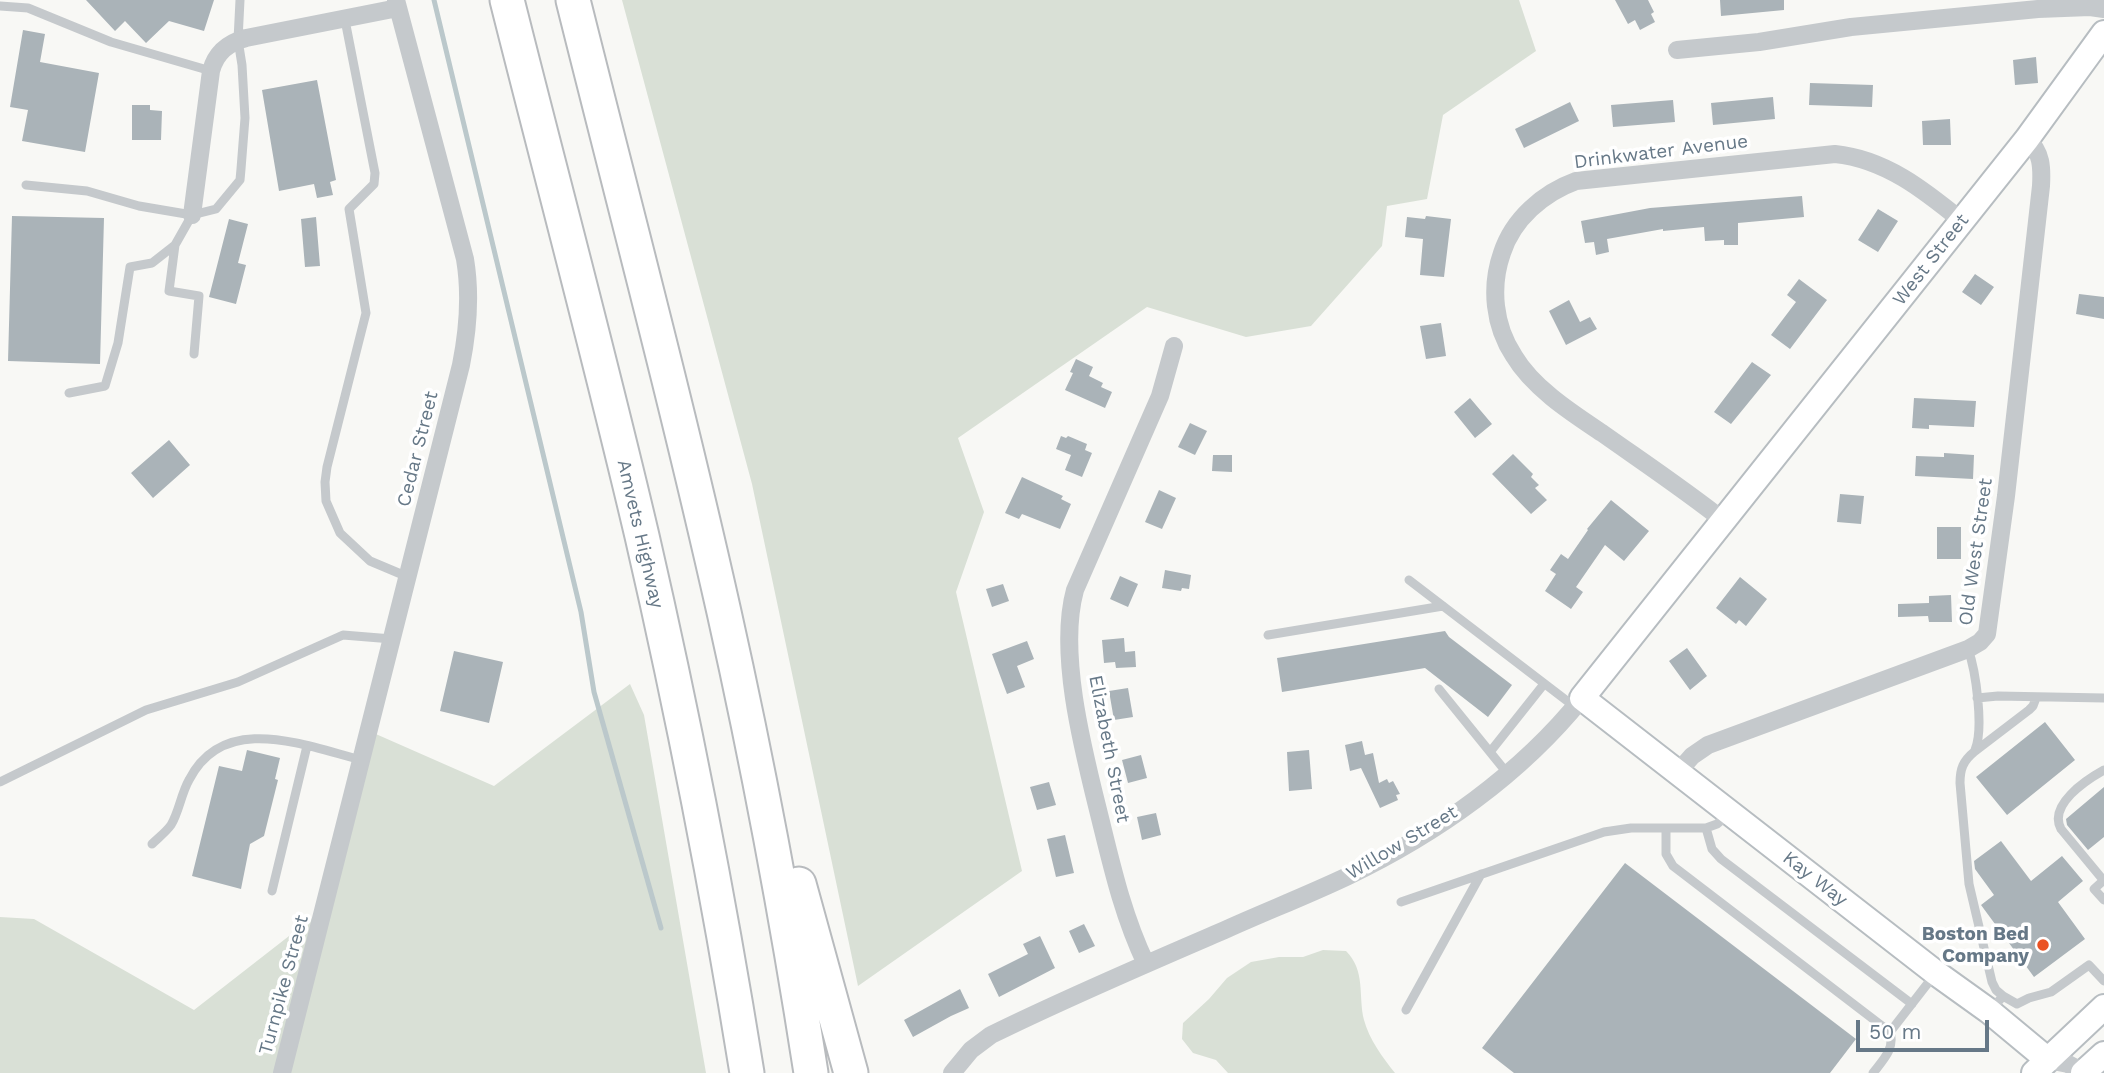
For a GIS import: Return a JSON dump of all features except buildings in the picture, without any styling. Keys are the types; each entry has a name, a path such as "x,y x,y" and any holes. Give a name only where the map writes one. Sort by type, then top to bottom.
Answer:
{"highway":[{"name":"Amvets Highway","path":"507,0 656,598 707,840 746,1069"},
{"path":"573,0 723,608 778,876 811,1073"},
{"path":"723,608 851,1073"}],"street":[{"path":"192,215 211,71 217,55 230,43 238,40 345,20 397,4"},
{"name":"Cedar Street","path":"325,908 464,352 469,299 465,259 397,4"},
{"path":"1677,50 1759,42 1875,25 2038,9 2104,9"},
{"name":"West Street","path":"1754,483 2027,139 2104,33"},
{"name":"Old West Street","path":"1678,772 1697,751 1708,745 1968,649 1980,642 1989,628 2042,186 2039,153 2027,139"},
{"name":"Drinkwater Avenue","path":"1724,521 1703,503 1566,408 1532,378 1514,357 1497,313 1496,277 1506,241 1520,220 1556,190 1586,179 1835,154 1870,160 1890,170 1962,221"},
{"name":"Elizabeth Street","path":"1146,964 1124,913 1087,768 1073,682 1070,618 1075,590 1160,396 1174,346"},
{"name":"Willow Street","path":"952,1073 971,1050 990,1035 1341,879 1437,825 1539,747 1579,703 1754,483"},
{"name":"Kay Way","path":"1579,703 1678,772 1936,973 1996,1004 2045,1068"},
{"name":"Turnpike Street","path":"282,1073 325,908"},
{"path":"2045,1068 2104,1007"},
{"path":"2045,1068 2068,1064 2084,1073 2104,1054"}],"lane":[{"path":"26,185 87,191 139,206 192,215 216,209 240,180 245,118 243,65 238,40 240,0"},
{"path":"5,4 27,8 111,42 211,71"},
{"path":"345,20 374,184 349,209 366,313 327,467 326,501 340,533 370,561 408,577"},
{"path":"192,215 175,245 169,290 199,296 194,354"},
{"path":"69,393 105,386 118,343 130,267 152,263 175,245"},
{"path":"1409,580 1544,684 1579,703"},
{"path":"1268,635 1443,606"},
{"path":"0,782 146,710 238,682 343,635 392,639"},
{"path":"1968,649 1973,665 1980,733 1974,752"},
{"path":"1490,752 1544,684"},
{"path":"1438,689 1507,773"},
{"path":"1977,698 2104,698"},
{"path":"2036,698 2029,710 1974,752 1963,764 1960,777 1969,884 1996,990 1996,1004 2017,1004 2043,995 2089,965 2104,981"},
{"path":"152,844 171,825 189,779 217,747 252,737 282,740 362,760"},
{"path":"272,891 307,746"},
{"path":"2104,770 2067,799 2059,812 2058,822 2104,881 2094,888 2104,901"},
{"path":"1401,902 1604,832 1631,828 1706,828 1717,824 1730,812"},
{"path":"1666,828 1666,854 1673,866 1890,1032 1893,1041 1890,1051 1873,1073"},
{"path":"1706,828 1712,849 1721,859 1912,1004"},
{"path":"1406,1010 1481,874"},
{"path":"1890,1032 1936,973"}],"shaded area":[{"path":"622,0 1519,0 1536,51 1443,115 1427,199 1387,206 1382,246 1311,326 1246,337 1147,307 958,438 984,512 956,592 1022,871 858,986 752,484"},
{"path":"630,684 644,715 706,1073 0,1073 0,917 34,919 194,1010 325,908 369,731 494,786"},
{"path":"1323,950 1346,951 1352,959 1359,975 1366,1027 1395,1073 1228,1073 1216,1060 1193,1053 1182,1039 1183,1023 1227,978 1251,962 1279,957 1303,957"}],"waterway":[{"path":"434,0 581,612 594,692 661,928"}],"place":[{"name":"Boston Bed Company","path":"2043,945"}]}
